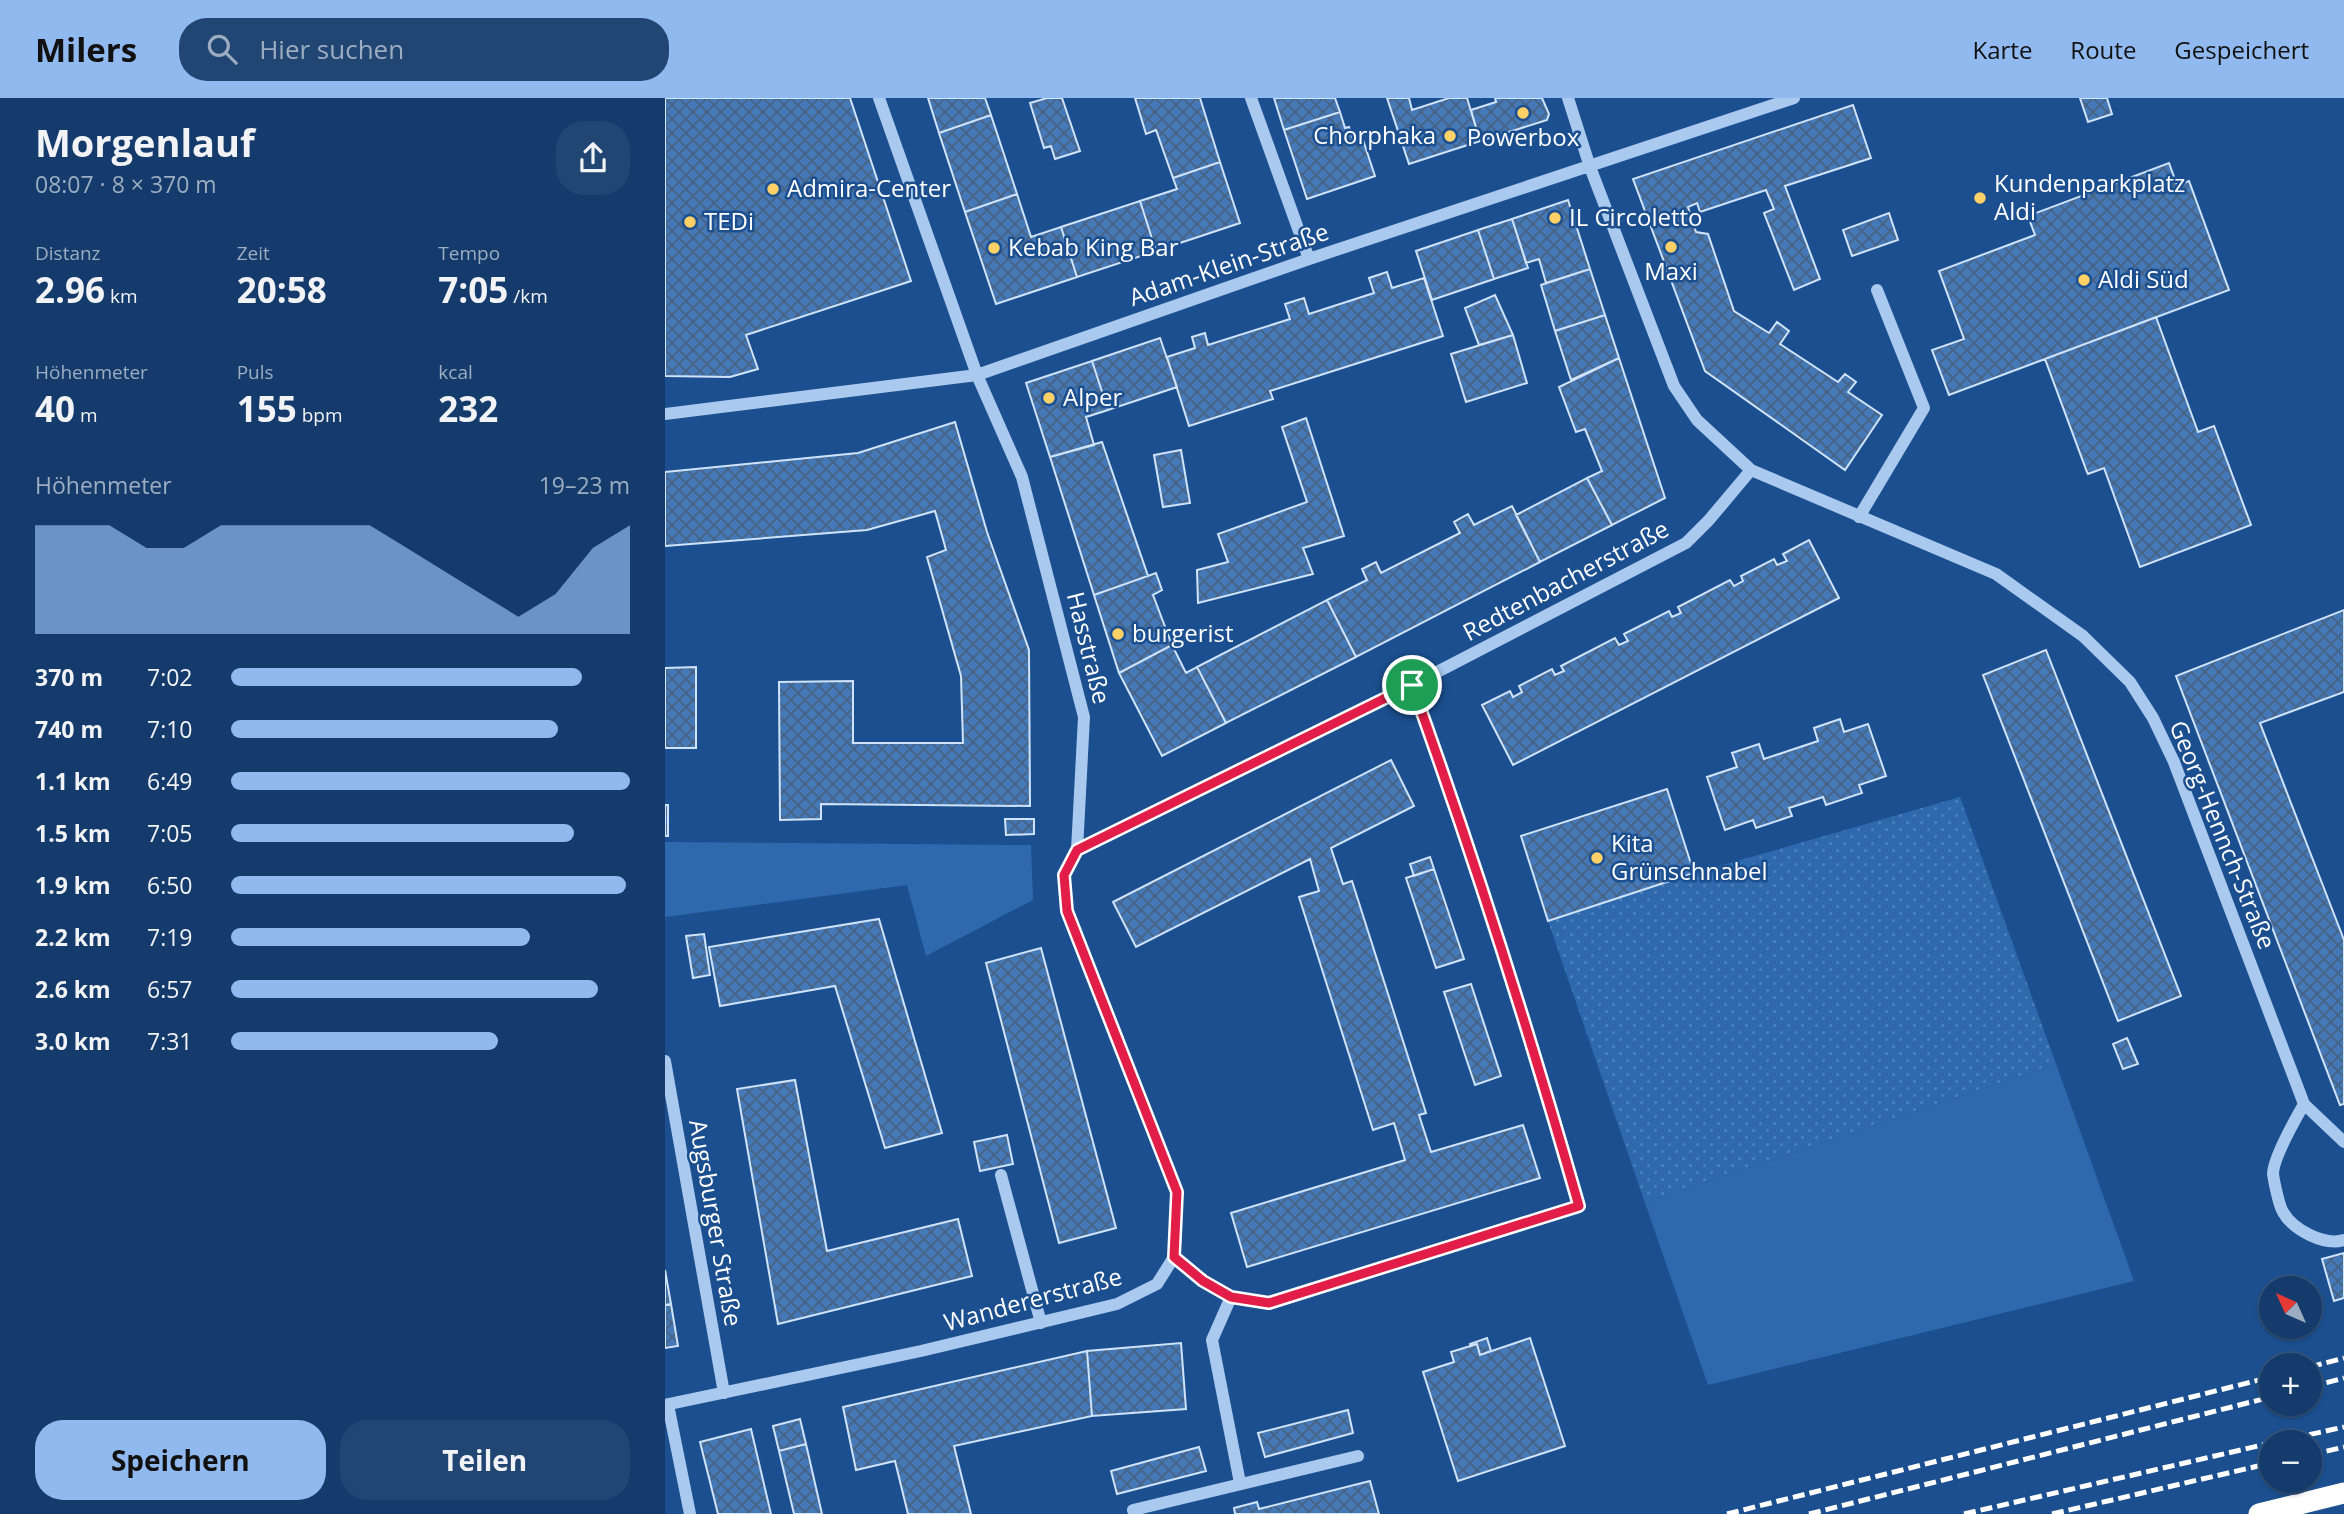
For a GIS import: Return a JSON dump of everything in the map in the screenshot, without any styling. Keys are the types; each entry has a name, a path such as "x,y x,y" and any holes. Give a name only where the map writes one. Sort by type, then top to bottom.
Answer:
{"highway":[{"path":"2259,1514 2344,1493"}],"street":[{"name":"Hasstraße","path":"879,98 977,375 1022,477 1084,718 1077,850 1064,875 1067,911 1177,1192 1174,1257"},
{"path":"1251,98 1309,260"},
{"name":"Georg-Hennch-Straße","path":"1568,98 1590,167 1674,386 1697,420 1751,470 1996,574 2083,636 2130,682 2153,718 2174,762 2304,1104 2344,1142"},
{"name":"Adam-Klein-Straße","path":"665,414 977,375 1309,260 1794,98"},
{"path":"1859,517 1924,408 1877,290"},
{"name":"Redtenbacherstraße","path":"1077,850 1412,685 1686,543 1751,470"},
{"path":"1174,1257 1203,1281 1231,1297 1269,1303 1579,1206 1549,1099 1463,827 1412,685"},
{"name":"Augsburger Straße","path":"665,1061 724,1393"},
{"path":"2304,1104 2288,1131 2273,1172 2283,1212 2307,1235 2336,1242 2344,1240"},
{"path":"1001,1175 1041,1323"},
{"name":"Wandererstraße","path":"689,1514 667,1405 922,1351 1117,1304 1157,1284 1174,1257"},
{"path":"1231,1297 1212,1340 1240,1483"},
{"path":"1133,1510 1357,1456"}],"shaded area":[{"path":"1960,797 2056,1064 1645,1203 1548,921 1723,865"},
{"path":"665,842 1031,845 1033,900 926,956 907,885 665,917"},
{"path":"2056,1064 2134,1281 1708,1385 1645,1203"}],"building":[{"name":"Admira-Center","path":"665,98 850,98 911,281 746,335 758,369 730,377 665,376"},
{"path":"928,98 985,98 991,115 939,133"},
{"path":"1047,98 1062,98 1080,151 1055,159 1051,146 1044,148 1030,103"},
{"path":"1135,98 1200,98 1220,162 1173,178 1156,130 1146,134"},
{"path":"1274,98 1335,98 1340,112 1284,130"},
{"path":"1387,98 1409,98 1412,110 1449,98 1467,98 1480,141 1409,164"},
{"path":"1495,98 1542,98 1549,114 1547,120 1480,141 1471,110 1496,102"},
{"path":"2080,98 2107,98 2112,114 2088,122"},
{"path":"1853,105 1871,158 1785,186 1820,279 1794,290 1764,213 1774,209 1766,190 1700,212 1697,203 1688,207 1696,232 1708,234 1734,311 1769,333 1777,322 1789,331 1780,344 1838,382 1845,374 1856,382 1848,392 1882,415 1845,470 1705,371 1633,179"},
{"path":"1340,112 1345,128 1349,127 1353,140 1362,137 1375,176 1307,199 1284,130"},
{"path":"991,115 1017,194 965,212 939,133"},
{"path":"1220,162 1240,223 1156,251 1140,201 1177,189 1173,178"},
{"name":"Aldi Süd","path":"2169,163 2177,185 2189,181 2229,290 1949,395 1932,350 1964,339 1939,271 2035,235 2028,216"},
{"path":"1017,194 1031,237 1061,227 1077,277 996,304 965,212"},
{"path":"1568,200 1590,269 1546,283 1539,259 1526,263 1512,219"},
{"path":"1140,201 1156,251 1077,277 1061,227"},
{"path":"1889,213 1898,240 1852,256 1843,230"},
{"path":"1512,219 1528,268 1494,279 1478,230"},
{"path":"1478,230 1494,279 1432,300 1416,251"},
{"path":"1590,269 1605,315 1555,331 1541,285"},
{"path":"1387,272 1392,288 1424,278 1443,336 1270,391 1273,399 1189,426 1167,357 1195,348 1192,337 1205,333 1208,345 1290,319 1285,304 1304,298 1309,314 1374,293 1369,278"},
{"path":"1495,295 1513,335 1479,345 1465,308"},
{"path":"1605,315 1619,358 1571,380 1555,331"},
{"path":"2156,317 2198,432 2214,426 2251,525 2140,567 2104,468 2088,474 2087,472 2045,359"},
{"path":"1513,335 1527,383 1466,402 1451,354"},
{"path":"1160,338 1177,387 1108,410 1092,361"},
{"path":"1619,358 1665,498 1612,525 1587,478 1602,471 1585,429 1576,432 1559,387"},
{"path":"1092,361 1108,410 1086,417 1094,445 1050,457 1026,383"},
{"path":"1306,418 1344,536 1303,548 1313,574 1198,603 1197,570 1228,562 1218,534 1307,502 1282,427"},
{"path":"955,422 987,532 1029,650 1030,806 821,804 821,819 780,820 779,682 853,681 853,743 963,743 961,676 927,557 946,550 935,511 867,530 665,546 665,472 858,453"},
{"path":"1102,442 1148,576 1094,595 1050,457"},
{"path":"1181,450 1190,503 1163,507 1154,455"},
{"path":"1587,478 1612,525 1540,562 1516,515"},
{"path":"1512,506 1540,562 1356,657 1327,600 1367,580 1362,569 1376,562 1381,573 1460,533 1454,522 1468,514 1474,525"},
{"path":"1809,540 1839,598 1513,765 1482,705 1510,691 1513,697 1522,692 1519,686 1552,669 1555,675 1564,671 1561,666 1615,638 1619,645 1628,641 1624,634 1669,611 1672,617 1681,613 1678,607 1730,580 1734,586 1743,581 1741,576 1774,559 1777,565 1787,561 1783,554"},
{"path":"1156,573 1162,590 1153,595 1172,645 1119,673 1094,595"},
{"path":"1327,600 1356,657 1226,723 1197,667"},
{"path":"2344,610 2344,692 2260,723 2344,940 2344,1104 2340,1105 2176,676"},
{"path":"1172,645 1186,673 1197,667 1226,723 1162,756 1119,673"},
{"path":"2046,650 2181,996 2118,1021 1983,675"},
{"path":"696,667 696,748 665,748 665,668"},
{"path":"1840,719 1844,732 1868,724 1886,776 1859,785 1862,793 1826,805 1823,797 1789,808 1792,816 1756,828 1753,820 1725,830 1707,777 1737,767 1732,753 1759,744 1764,759 1818,741 1814,728"},
{"path":"1391,760 1414,806 1331,848 1343,884 1352,881 1426,1113 1419,1115 1431,1152 1523,1125 1540,1178 1247,1267 1231,1213 1405,1160 1394,1123 1373,1130 1299,897 1319,891 1310,859 1136,947 1113,902"},
{"path":"1667,789 1694,873 1548,921 1521,836"},
{"path":"665,805 668,805 668,836 665,836"},
{"path":"1005,819 1034,819 1034,834 1006,835"},
{"path":"1430,857 1434,869 1414,876 1410,864"},
{"path":"1434,869 1464,959 1436,968 1406,878"},
{"path":"879,919 942,1133 885,1148 835,986 720,1006 709,947"},
{"path":"704,934 710,975 693,978 686,936"},
{"path":"1041,948 1116,1228 1059,1243 986,963"},
{"path":"1471,984 1501,1076 1475,1085 1444,992"},
{"path":"2127,1038 2138,1064 2123,1069 2113,1044"},
{"path":"795,1080 827,1251 958,1219 972,1276 778,1324 737,1089"},
{"path":"1007,1135 1013,1164 980,1171 974,1142"},
{"path":"2344,1253 2344,1298 2334,1301 2322,1259"},
{"path":"665,1270 671,1304 665,1305"},
{"path":"671,1304 678,1346 665,1348 665,1305"},
{"path":"1487,1338 1491,1351 1480,1355 1477,1344 1470,1344"},
{"path":"1530,1338 1565,1446 1458,1481 1423,1372 1454,1362 1451,1352 1477,1344 1480,1355"},
{"path":"1181,1343 1186,1409 1092,1416 1087,1351"},
{"path":"1087,1351 1092,1416 954,1446 971,1514 908,1514 895,1461 856,1470 843,1407"},
{"path":"1348,1410 1353,1433 1265,1457 1258,1433"},
{"path":"800,1419 806,1444 779,1451 773,1426"},
{"path":"751,1429 771,1514 718,1514 700,1442"},
{"path":"806,1444 822,1514 794,1514 779,1451"},
{"path":"1199,1447 1206,1471 1117,1494 1111,1471"},
{"path":"1370,1481 1379,1514 1235,1514 1234,1508 1257,1502 1259,1509"}],"railway":[{"path":"2322,1364 2344,1358"},
{"path":"2322,1384 2344,1378"},
{"path":"1727,1514 2259,1380"},
{"path":"1809,1514 2259,1400"},
{"path":"2322,1432 2344,1427"},
{"path":"1964,1514 2259,1446"},
{"path":"2322,1452 2344,1447"},
{"path":"2052,1514 2259,1466"}],"place":[{"name":"Powerbox","path":"1523,113"},
{"name":"Chorphaka","path":"1450,136"},
{"name":"Admira-Center","path":"773,189"},
{"name":"Kundenparkplatz Aldi","path":"1980,198"},
{"name":"IL Circoletto","path":"1555,218"},
{"name":"TEDi","path":"690,222"},
{"name":"Maxi","path":"1671,247"},
{"name":"Kebab King Bar","path":"994,248"},
{"name":"Aldi Süd","path":"2084,280"},
{"name":"Alper","path":"1049,398"},
{"name":"burgerist","path":"1118,634"},
{"name":"Kita Grünschnabel","path":"1597,858"}],"route":[{"path":"1412,685 1463,827 1549,1099 1579,1206 1269,1303 1231,1297 1203,1281 1174,1257 1177,1192 1067,911 1064,875 1077,850 1412,685"}]}
